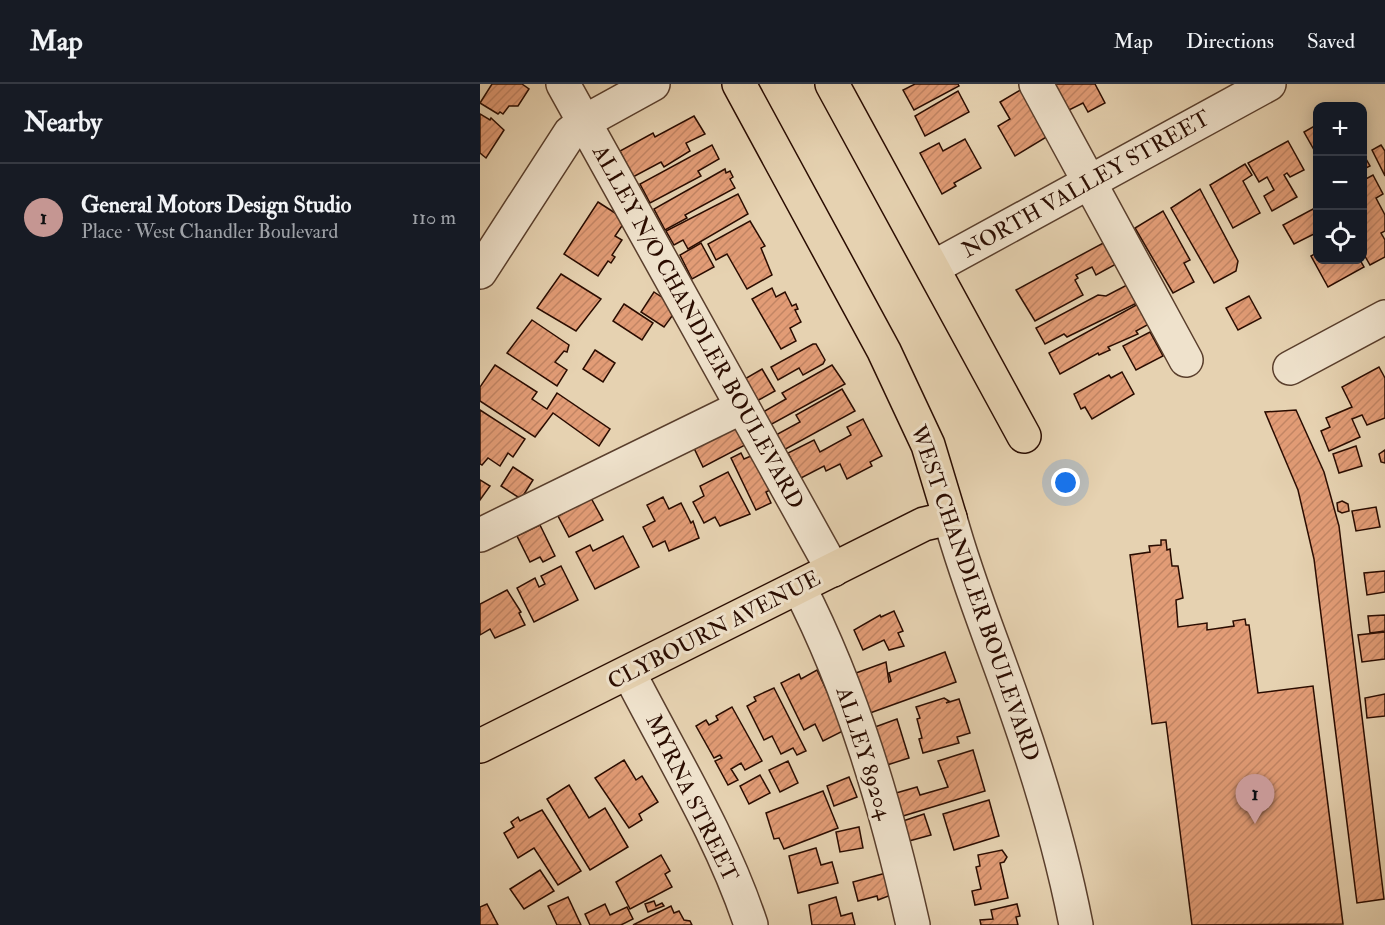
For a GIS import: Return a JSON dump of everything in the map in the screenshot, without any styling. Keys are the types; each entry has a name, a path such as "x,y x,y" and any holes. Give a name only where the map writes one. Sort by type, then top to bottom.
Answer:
{"main road":[{"name":"WEST CHANDLER BOULEVARD","path":"739,84 884,351 928,445 950,518"},
{"path":"832,84 934,267 1024,436"},
{"name":"CLYBOURN AVENUE","path":"480,746 924,524 950,518"}],"street":[{"name":"ALLEY N/O CHANDLER BOULEVARD","path":"563,84 833,570"},
{"path":"480,272 570,133 584,122 653,84"},
{"path":"1036,84 1186,360"},
{"name":"NORTH VALLEY STREET","path":"934,267 1269,84"},
{"path":"1290,368 1385,317"},
{"path":"480,535 742,407"},
{"name":"WEST CHANDLER BOULEVARD","path":"950,518 959,550 1018,715 1064,865 1076,925"},
{"name":"ALLEY 89204","path":"799,587 821,630 855,720 899,863 913,925"},
{"name":"MYRNA STREET","path":"629,673 707,823 743,901 750,925"}],"building":[{"path":"492,84 522,84 529,89 518,106 509,106 503,114 500,112 498,114 480,103"},
{"path":"915,84 958,84 959,86 914,110 903,90"},
{"path":"1053,84 1095,84 1105,103 1088,112 1083,103 1069,110"},
{"path":"1022,89 1053,133 1015,156 998,126 1010,119 1000,102"},
{"path":"958,91 969,112 925,136 915,116"},
{"path":"480,114 490,120 491,118 504,130 486,158 480,153"},
{"path":"694,116 705,134 686,143 690,151 664,167 661,162 633,177 620,151 653,133 655,137"},
{"path":"1313,127 1313,148 1304,132"},
{"path":"965,139 981,168 954,183 956,186 942,194 920,153 939,143 943,151"},
{"path":"1288,141 1304,170 1290,177 1287,173 1284,175 1297,197 1272,211 1264,196 1274,190 1267,177 1259,182 1248,163"},
{"path":"712,145 719,159 698,171 701,176 650,203 640,184"},
{"path":"1381,145 1385,151 1385,176 1372,150"},
{"path":"1245,164 1252,175 1243,181 1260,213 1233,228 1210,185"},
{"path":"725,169 726,173 730,171 733,177 730,179 735,188 685,215 687,218 665,230 654,209"},
{"path":"1373,175 1383,194 1376,198 1385,215 1385,231 1381,233 1385,240 1385,257 1370,265 1367,260 1367,178"},
{"path":"1200,189 1238,261 1236,271 1214,283 1171,208"},
{"path":"738,194 748,214 688,249 683,240 674,245 666,231"},
{"path":"598,202 626,220 615,236 622,240 612,255 615,257 611,263 608,261 598,276 564,254"},
{"path":"1313,209 1313,234 1294,244 1283,225"},
{"path":"1163,211 1190,260 1184,263 1194,282 1173,293 1135,228"},
{"path":"750,221 765,246 761,248 772,275 747,289 727,254 716,260 708,244"},
{"path":"1107,241 1118,263 1096,275 1092,267 1076,275 1078,278 1075,280 1083,295 1035,321 1016,290"},
{"path":"701,243 714,267 692,279 680,255"},
{"path":"1315,264 1362,264 1364,267 1328,287"},
{"path":"561,274 601,299 576,331 537,308"},
{"path":"1127,285 1137,303 1067,337 1064,334 1045,344 1036,328 1098,295 1106,296"},
{"path":"772,288 776,297 785,292 792,306 796,304 798,309 795,310 801,322 790,328 796,341 781,349 752,299"},
{"path":"654,292 678,308 664,327 641,312"},
{"path":"1249,296 1261,318 1238,330 1226,308"},
{"path":"624,304 653,323 642,340 613,321"},
{"path":"1138,304 1149,324 1136,331 1138,334 1108,347 1110,350 1099,355 1098,353 1060,374 1049,353"},
{"path":"532,320 569,345 567,352 564,351 555,362 567,370 557,386 507,353"},
{"path":"1150,332 1163,356 1136,370 1123,346"},
{"path":"816,344 825,360 823,364 803,375 799,368 778,380 771,367"},
{"path":"595,350 615,363 603,382 583,369"},
{"path":"495,365 537,392 532,399 547,409 557,393 610,429 599,446 553,413 535,437 480,401 480,387"},
{"path":"832,365 845,384 770,425 763,412 786,399 782,393"},
{"path":"1379,367 1385,378 1385,418 1367,425 1362,415 1352,419 1360,437 1329,451 1321,431 1330,427 1326,418 1352,407 1342,387"},
{"path":"762,369 775,391 755,402 743,380"},
{"path":"1122,372 1134,394 1092,419 1085,407 1081,409 1074,394 1109,375 1111,378"},
{"path":"842,389 855,411 782,451 774,436 800,422 796,415"},
{"path":"480,410 525,439 513,457 508,453 500,466 488,458 482,465 480,464"},
{"path":"1296,410 1324,472 1339,526 1384,899 1357,903 1314,559 1298,490 1265,412"},
{"path":"863,419 882,456 870,462 872,466 847,479 840,464 826,471 824,466 801,478 788,453 814,440 820,452 851,435 847,427"},
{"path":"738,424 747,444 703,467 693,446"},
{"path":"1356,446 1362,466 1339,473 1333,454"},
{"path":"1385,450 1385,463 1381,462 1379,454"},
{"path":"741,453 744,459 751,456 753,460 759,457 774,488 766,492 771,503 756,510 731,458"},
{"path":"513,467 533,480 521,499 501,486"},
{"path":"728,472 750,514 720,526 715,517 704,523 693,502 704,496 700,486"},
{"path":"480,480 490,486 480,500"},
{"path":"663,497 669,509 681,503 691,523 693,521 699,538 669,551 665,541 653,547 643,527 655,521 647,505"},
{"path":"591,498 603,520 569,537 558,516"},
{"path":"1342,501 1348,504 1349,511 1342,513 1338,511 1337,503"},
{"path":"1376,507 1380,527 1356,531 1352,511"},
{"path":"540,525 555,556 543,562 540,557 530,562 517,536"},
{"path":"623,536 639,567 595,589 576,552 590,545 593,551"},
{"path":"1161,540 1166,540 1167,550 1170,549 1172,566 1178,566 1183,598 1176,600 1178,627 1207,623 1207,630 1234,626 1233,621 1245,619 1246,625 1249,625 1258,693 1313,686 1343,924 1192,925 1166,722 1152,724 1130,555 1150,552 1149,546 1161,545"},
{"path":"561,566 578,600 534,622 517,588 535,578 539,587 545,584 541,576"},
{"path":"1385,571 1385,592 1367,595 1364,573"},
{"path":"507,590 521,612 519,613 525,625 495,638 490,629 480,635 480,604"},
{"path":"894,611 903,631 898,633 904,646 889,650 884,640 863,650 854,630 880,615 881,617"},
{"path":"1385,615 1385,631 1370,633 1368,616"},
{"path":"1385,632 1385,659 1362,662 1358,635"},
{"path":"945,652 956,682 870,713 856,673 886,662 889,682 891,681 889,673"},
{"path":"817,670 845,730 823,741 815,724 804,730 781,683 799,674 801,679"},
{"path":"774,688 806,751 797,755 793,748 781,754 772,736 764,740 747,706 756,701 754,697"},
{"path":"1385,694 1385,716 1367,718 1365,698"},
{"path":"944,698 949,701 946,703 959,699 970,733 957,737 959,743 923,753 917,719 920,718 916,707"},
{"path":"732,707 762,761 745,770 741,763 731,769 738,780 728,785 715,761 722,758 720,755 714,758 696,726 706,720 709,725 718,720 716,716"},
{"path":"897,719 909,758 887,765 875,727"},
{"path":"973,750 985,791 903,816 896,793 917,787 920,795 948,787 938,761"},
{"path":"624,760 636,780 642,776 658,802 639,814 642,820 629,828 595,778"},
{"path":"788,761 798,783 780,792 769,770"},
{"path":"760,775 770,793 749,804 740,786"},
{"path":"849,777 857,797 834,806 827,786"},
{"path":"569,785 589,818 605,808 628,847 590,870 547,799"},
{"path":"823,791 838,828 784,849 779,838 774,839 766,813"},
{"path":"989,800 999,836 954,850 943,814"},
{"path":"542,810 581,871 558,885 534,848 518,858 504,833 514,827 511,822 518,817 520,821"},
{"path":"924,814 931,835 909,841 903,821"},
{"path":"859,827 863,848 840,852 836,832"},
{"path":"816,848 821,865 832,862 838,883 798,893 789,856"},
{"path":"1002,850 1007,857 1004,862 1000,863 1008,898 975,905 972,891 981,889 976,867 980,866 978,855"},
{"path":"661,855 670,871 665,874 672,887 630,909 616,882"},
{"path":"540,870 554,891 524,909 510,889"},
{"path":"886,873 891,895 878,900 877,896 858,901 853,882"},
{"path":"568,897 581,925 557,925 548,906"},
{"path":"836,897 841,916 852,913 855,925 812,925 809,905"},
{"path":"654,901 656,906 662,903 664,906 648,912 645,904"},
{"path":"487,904 498,925 480,925 480,907"},
{"path":"605,904 610,915 627,907 633,919 621,925 590,925 585,914"},
{"path":"1017,904 1020,916 1016,917 1018,925 981,925 980,920 993,919 991,910"},
{"path":"671,906 674,913 679,911 684,920 690,921 692,925 633,925"}],"place":[{"name":"General Motors Design Studio","path":"1255,824"}]}
